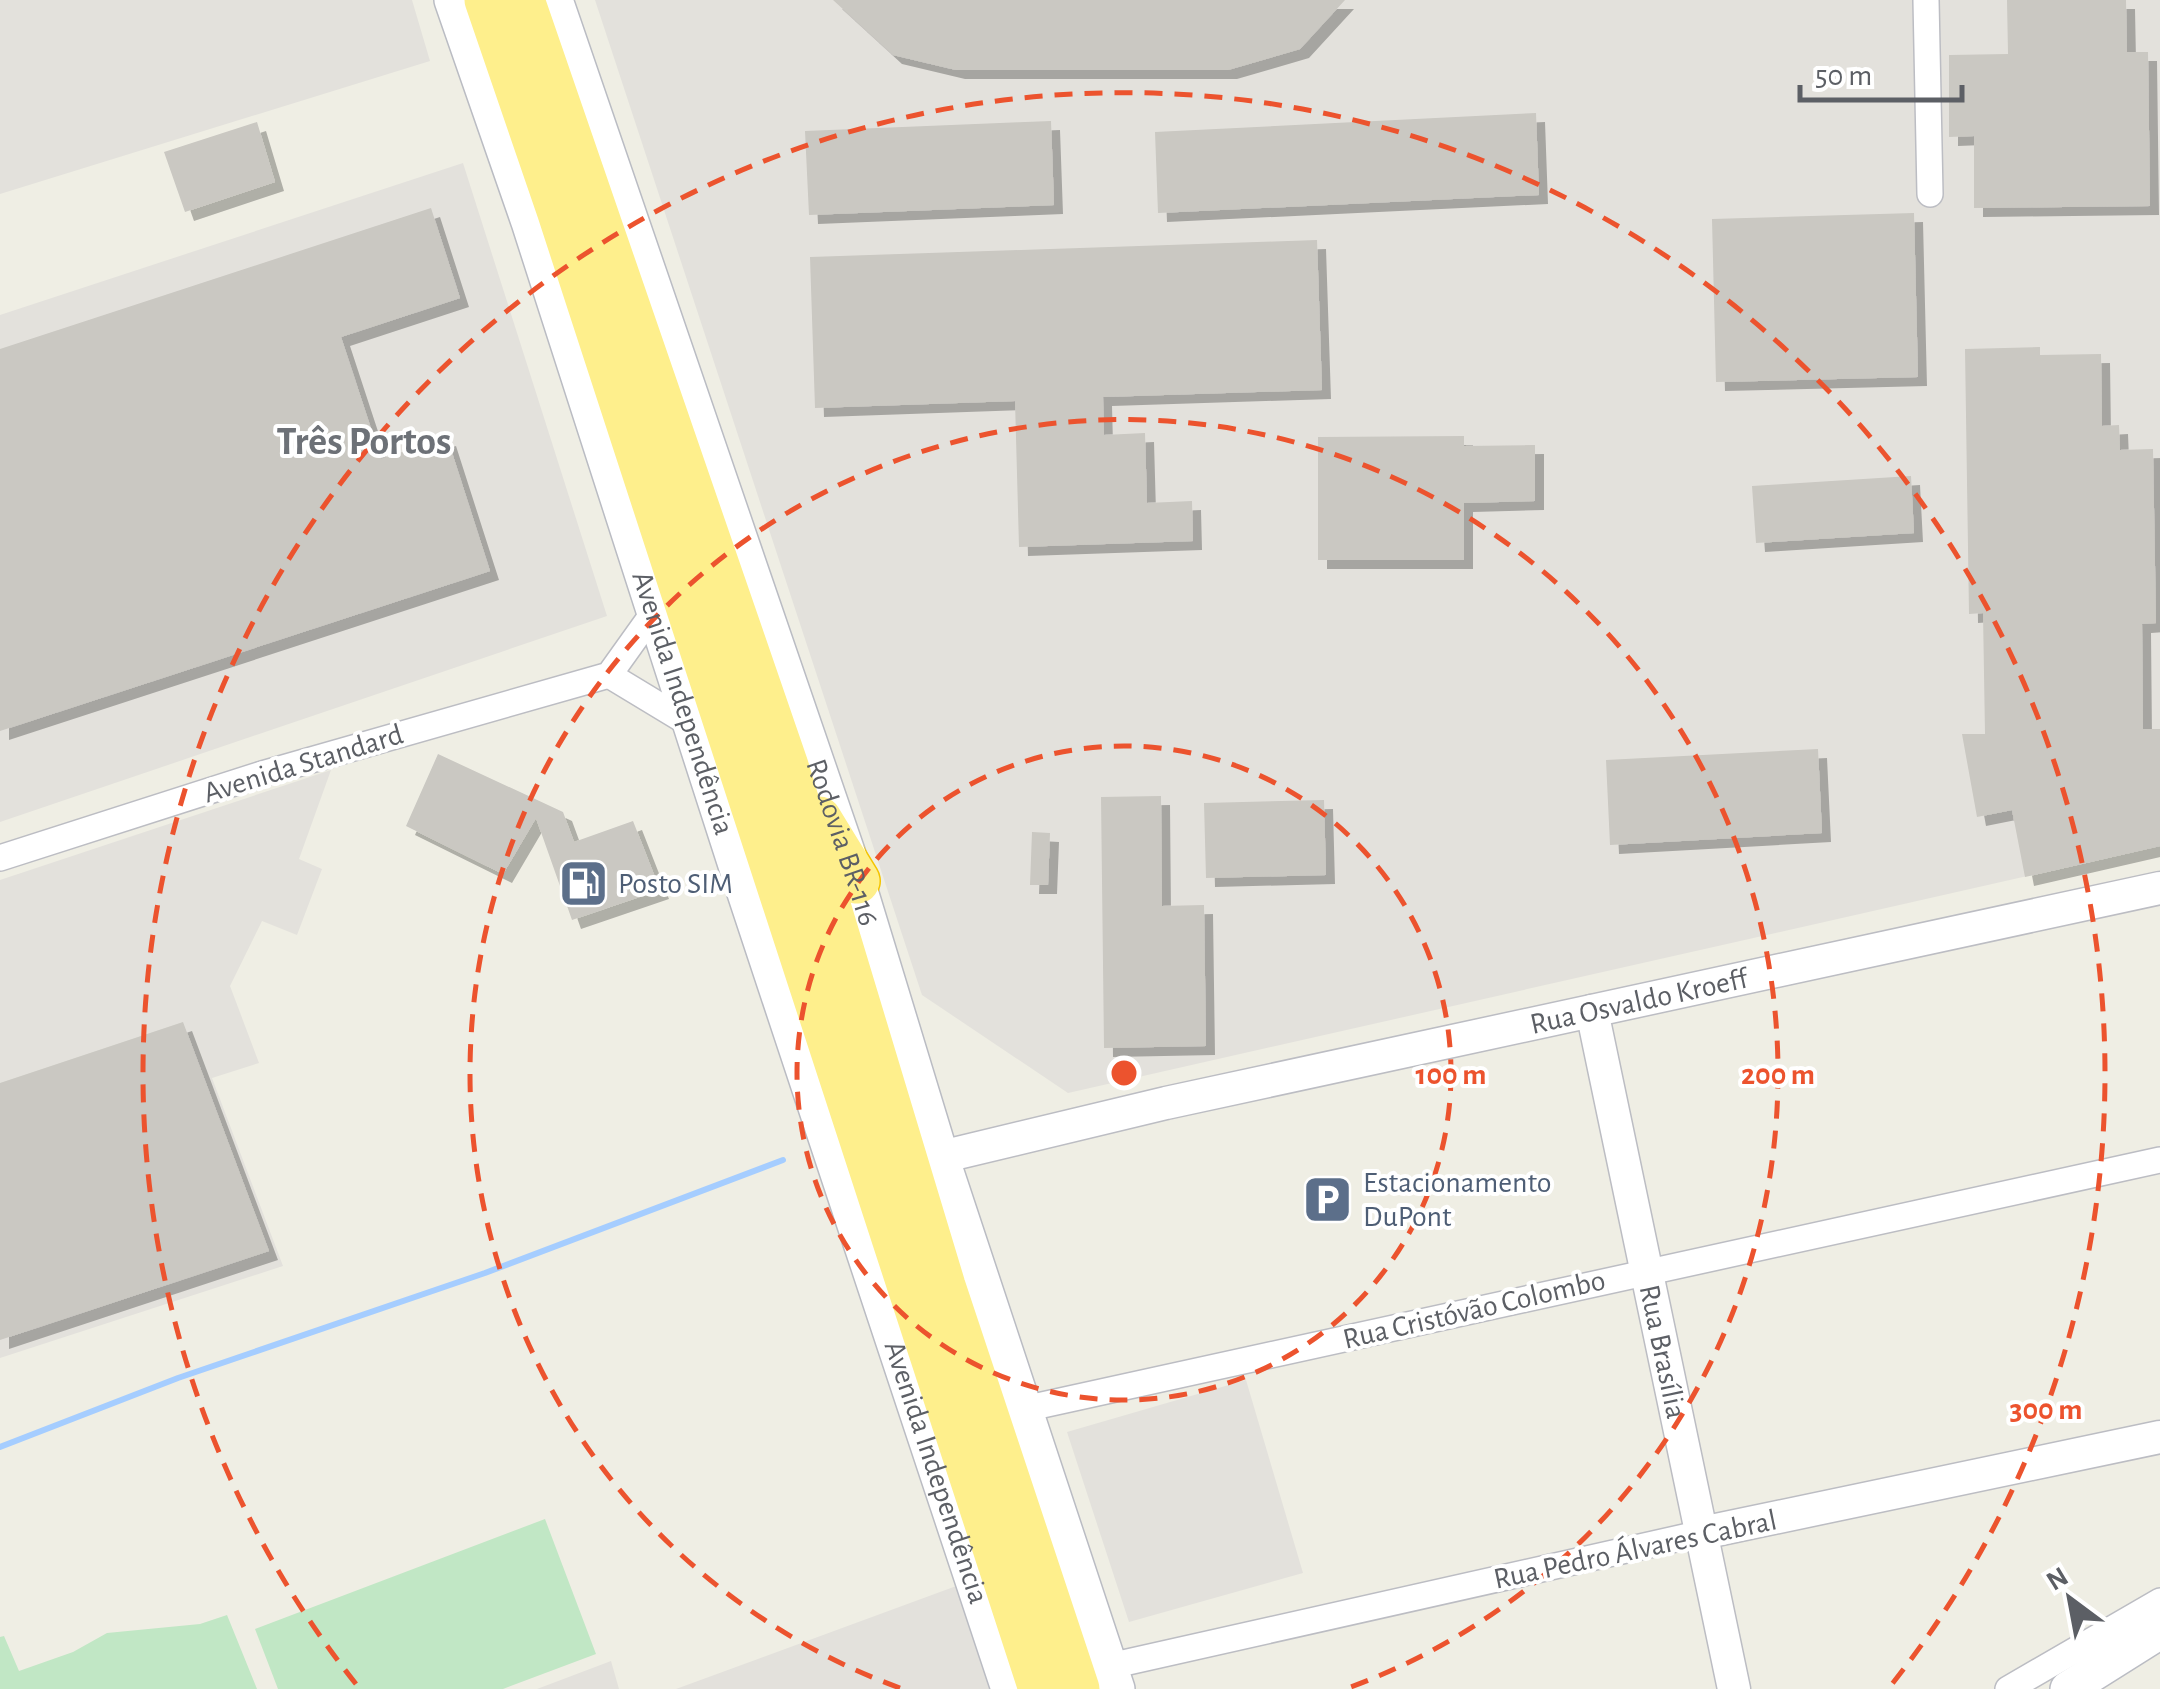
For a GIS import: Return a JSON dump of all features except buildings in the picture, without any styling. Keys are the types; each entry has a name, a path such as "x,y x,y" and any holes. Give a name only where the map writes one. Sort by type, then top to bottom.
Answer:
{"highway":[{"path":"487,0 1041,1689"},
{"name":"Rodovia BR-116","path":"522,0 786,766 943,1286 1102,1681"},
{"path":"786,766 857,881"},
{"path":"895,1248 905,1380"}],"main road":[{"name":"Avenida Independência","path":"452,0 529,222 1008,1689"},
{"name":"Rodovia BR-116","path":"555,0 857,881 941,1157 1024,1409 1102,1681"},
{"path":"2068,1689 2160,1631"},
{"path":"2098,1689 2160,1650"}],"street":[{"path":"1926,0 1930,194"},
{"path":"654,612 609,675 690,724"},
{"name":"Avenida Standard","path":"0,858 262,774 609,675"},
{"name":"Rua Osvaldo Kroeff","path":"941,1157 1166,1102 2160,888"},
{"name":"Rua Brasília","path":"1592,1011 1736,1685"},
{"name":"Rua Cristóvão Colombo","path":"1024,1409 2160,1160"},
{"name":"Rua Pedro Álvares Cabral","path":"1102,1681 1702,1533 2160,1436"},
{"path":"2008,1689 2160,1600"}],"shaded area":[{"path":"0,0 412,0 430,61 0,194"},
{"path":"595,0 2160,0 2160,846 1068,1093 922,995"},
{"path":"463,163 607,616 0,822 0,315"},
{"path":"331,770 299,859 322,869 297,935 262,921 230,986 259,1063 212,1078 283,1266 0,1358 0,880"},
{"path":"1246,1380 1303,1573 1129,1622 1067,1432"},
{"path":"959,1585 991,1689 676,1689"},
{"path":"611,1661 619,1689 537,1689"}],"green space":[{"path":"545,1519 596,1654 503,1689 278,1689 255,1629"},
{"path":"227,1615 257,1689 0,1689 0,1637 4,1636 19,1671 73,1652 107,1633 200,1624"}],"waterway":[{"path":"0,1447 178,1378 485,1273 783,1160"}],"place":[{"name":"Posto SIM","path":"583,883"},
{"name":"Estacionamento DuPont","path":"1328,1199"}],"district":[{"name":"Três Portos","path":"364,440"}]}
